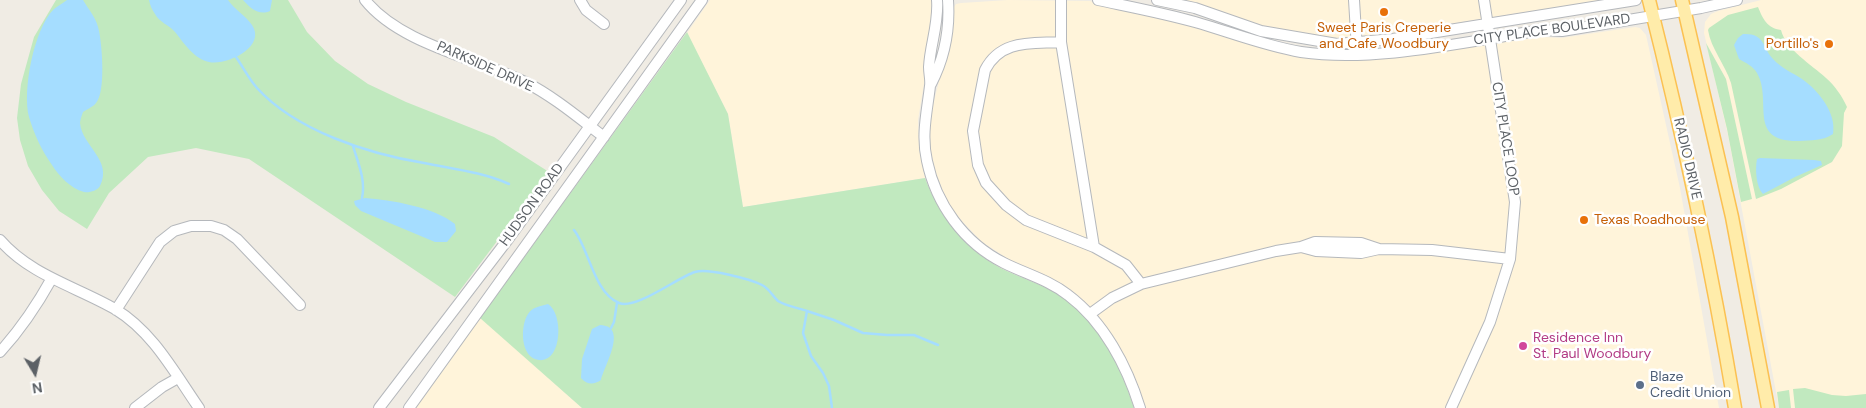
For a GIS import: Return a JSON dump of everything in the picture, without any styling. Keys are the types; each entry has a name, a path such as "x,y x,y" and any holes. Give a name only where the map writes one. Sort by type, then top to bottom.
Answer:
{"main road":[{"name":"RADIO DRIVE","path":"1649,0 1703,234 1735,408"},
{"path":"1684,6 1732,217 1768,408"}],"street":[{"name":"PARKSIDE DRIVE","path":"365,0 382,16 415,37 525,82 604,137"},
{"path":"580,0 586,10 604,24"},
{"name":"HUDSON ROAD","path":"379,408 509,238 681,0"},
{"name":"HUDSON ROAD","path":"408,408 702,0"},
{"path":"937,0 938,12 929,67 930,85 924,121 925,152 933,183 941,200 951,217 966,235 984,250 1005,263 1060,288 1090,314 1119,358 1131,382 1140,408"},
{"path":"930,85 939,67 945,42 948,0"},
{"path":"1061,0 1061,42 1094,248"},
{"name":"CITY PLACE BOULEVARD","path":"1098,0 1182,18 1276,47 1318,53 1400,52 1544,30 1562,31 1653,16"},
{"name":"CITY PLACE BOULEVARD","path":"1157,0 1195,8 1261,30 1337,44 1357,43 1488,24 1636,0"},
{"path":"1354,0 1357,54"},
{"name":"CITY PLACE LOOP","path":"1451,408 1490,322 1510,259 1515,202 1484,0"},
{"path":"1653,16 1684,6 1737,0"},
{"path":"1061,42 1013,45 999,52 990,61 985,70 973,131 978,165 986,183 1006,205 1026,220 1094,248 1126,265 1141,284"},
{"path":"116,310 160,242 174,231 192,226 210,226 224,230 237,239 300,305"},
{"path":"0,240 6,248 52,278 116,310 149,337 199,408"},
{"path":"1090,314 1112,298 1141,284 1276,251 1301,247 1316,251 1361,253 1379,249 1432,250 1510,259"},
{"path":"0,352 32,313 52,278"},
{"path":"135,408 162,387 178,378"}],"shaded area":[{"path":"710,0 933,0 931,41 918,120 919,149 925,178 743,207 728,114 687,33"},
{"path":"1008,0 1089,1 1312,56 1478,42 1513,41 1542,37 1561,38 1635,27 1640,28 1646,35 1680,188 1719,408 1146,408 1126,359 1092,308 1061,283 1013,262 982,242 959,218 948,203 936,174 930,148 930,129 933,105 948,46 952,10 956,4 961,3"},
{"path":"1172,0 1603,0 1345,40 1283,33"},
{"path":"1761,0 1866,0 1866,408 1779,408 1728,135 1704,33 1705,22 1711,14"},
{"path":"477,314 582,408 409,408"}],"green space":[{"path":"56,0 288,0 307,32 335,61 368,84 406,102 494,137 549,172 455,297 249,159 196,148 148,157 109,193 87,229 59,211 42,190 28,166 20,140 17,118 21,84 34,37"},
{"path":"1758,7 1766,22 1772,27 1781,30 1793,50 1832,84 1841,95 1847,107 1844,113 1842,146 1832,162 1781,189 1756,199 1731,83 1712,44 1708,30 1728,15"},
{"path":"687,32 728,114 743,207 925,178 931,193 948,221 969,245 981,255 1009,272 1060,295 1079,310 1090,322 1116,363 1134,408 582,408 480,318"},
{"path":"1706,43 1726,79 1752,199 1741,202 1727,129"},
{"path":"1805,388 1832,395 1866,394 1866,408 1795,408 1793,389"},
{"path":"1789,390 1791,408 1779,408 1777,392"}],"water":[{"path":"67,0 83,0 96,22 101,47 102,79 99,97 95,104 83,112 80,122 86,139 96,153 103,168 103,177 99,188 88,192 70,185 55,169 36,136 27,106 31,60 35,45 47,18 54,9"},
{"path":"149,0 228,0 252,25 255,33 254,41 243,53 234,58 225,61 209,62 194,54 173,30 157,17"},
{"path":"243,0 272,0 270,11 258,12"},
{"path":"1743,34 1750,34 1759,38 1776,62 1814,89 1829,110 1832,118 1833,134 1821,139 1799,141 1783,140 1772,135 1764,118 1763,96 1757,73 1739,59 1734,45"},
{"path":"1757,159 1814,160 1821,161 1822,165 1763,194 1757,182 1756,173"},
{"path":"365,198 399,203 436,213 455,224 456,231 447,242 435,242 361,211 354,201"},
{"path":"548,304 557,317 558,337 552,354 547,359 539,360 528,354 525,348 523,333 525,319 532,310"},
{"path":"600,325 608,327 613,332 614,339 601,380 591,384 581,378 582,359 592,329"}],"waterway":[{"path":"236,57 257,88 273,103 292,117 312,128 357,147 380,154 478,174 509,184"},
{"path":"353,146 362,178 362,198"},
{"path":"574,230 598,281 611,298 619,303 636,302 688,275 701,271 739,277 762,285 778,301 807,311 803,333 811,356 823,373 829,386 832,408"},
{"path":"611,328 614,322 617,303"},
{"path":"807,311 863,333 914,335 938,345"}],"place":[{"name":"Sweet Paris Creperie and Cafe Woodbury","path":"1384,12"},
{"name":"Portillo's","path":"1829,44"},
{"name":"Texas Roadhouse","path":"1584,220"},
{"name":"Residence Inn St. Paul Woodbury","path":"1523,346"},
{"name":"Blaze Credit Union","path":"1640,385"}]}
